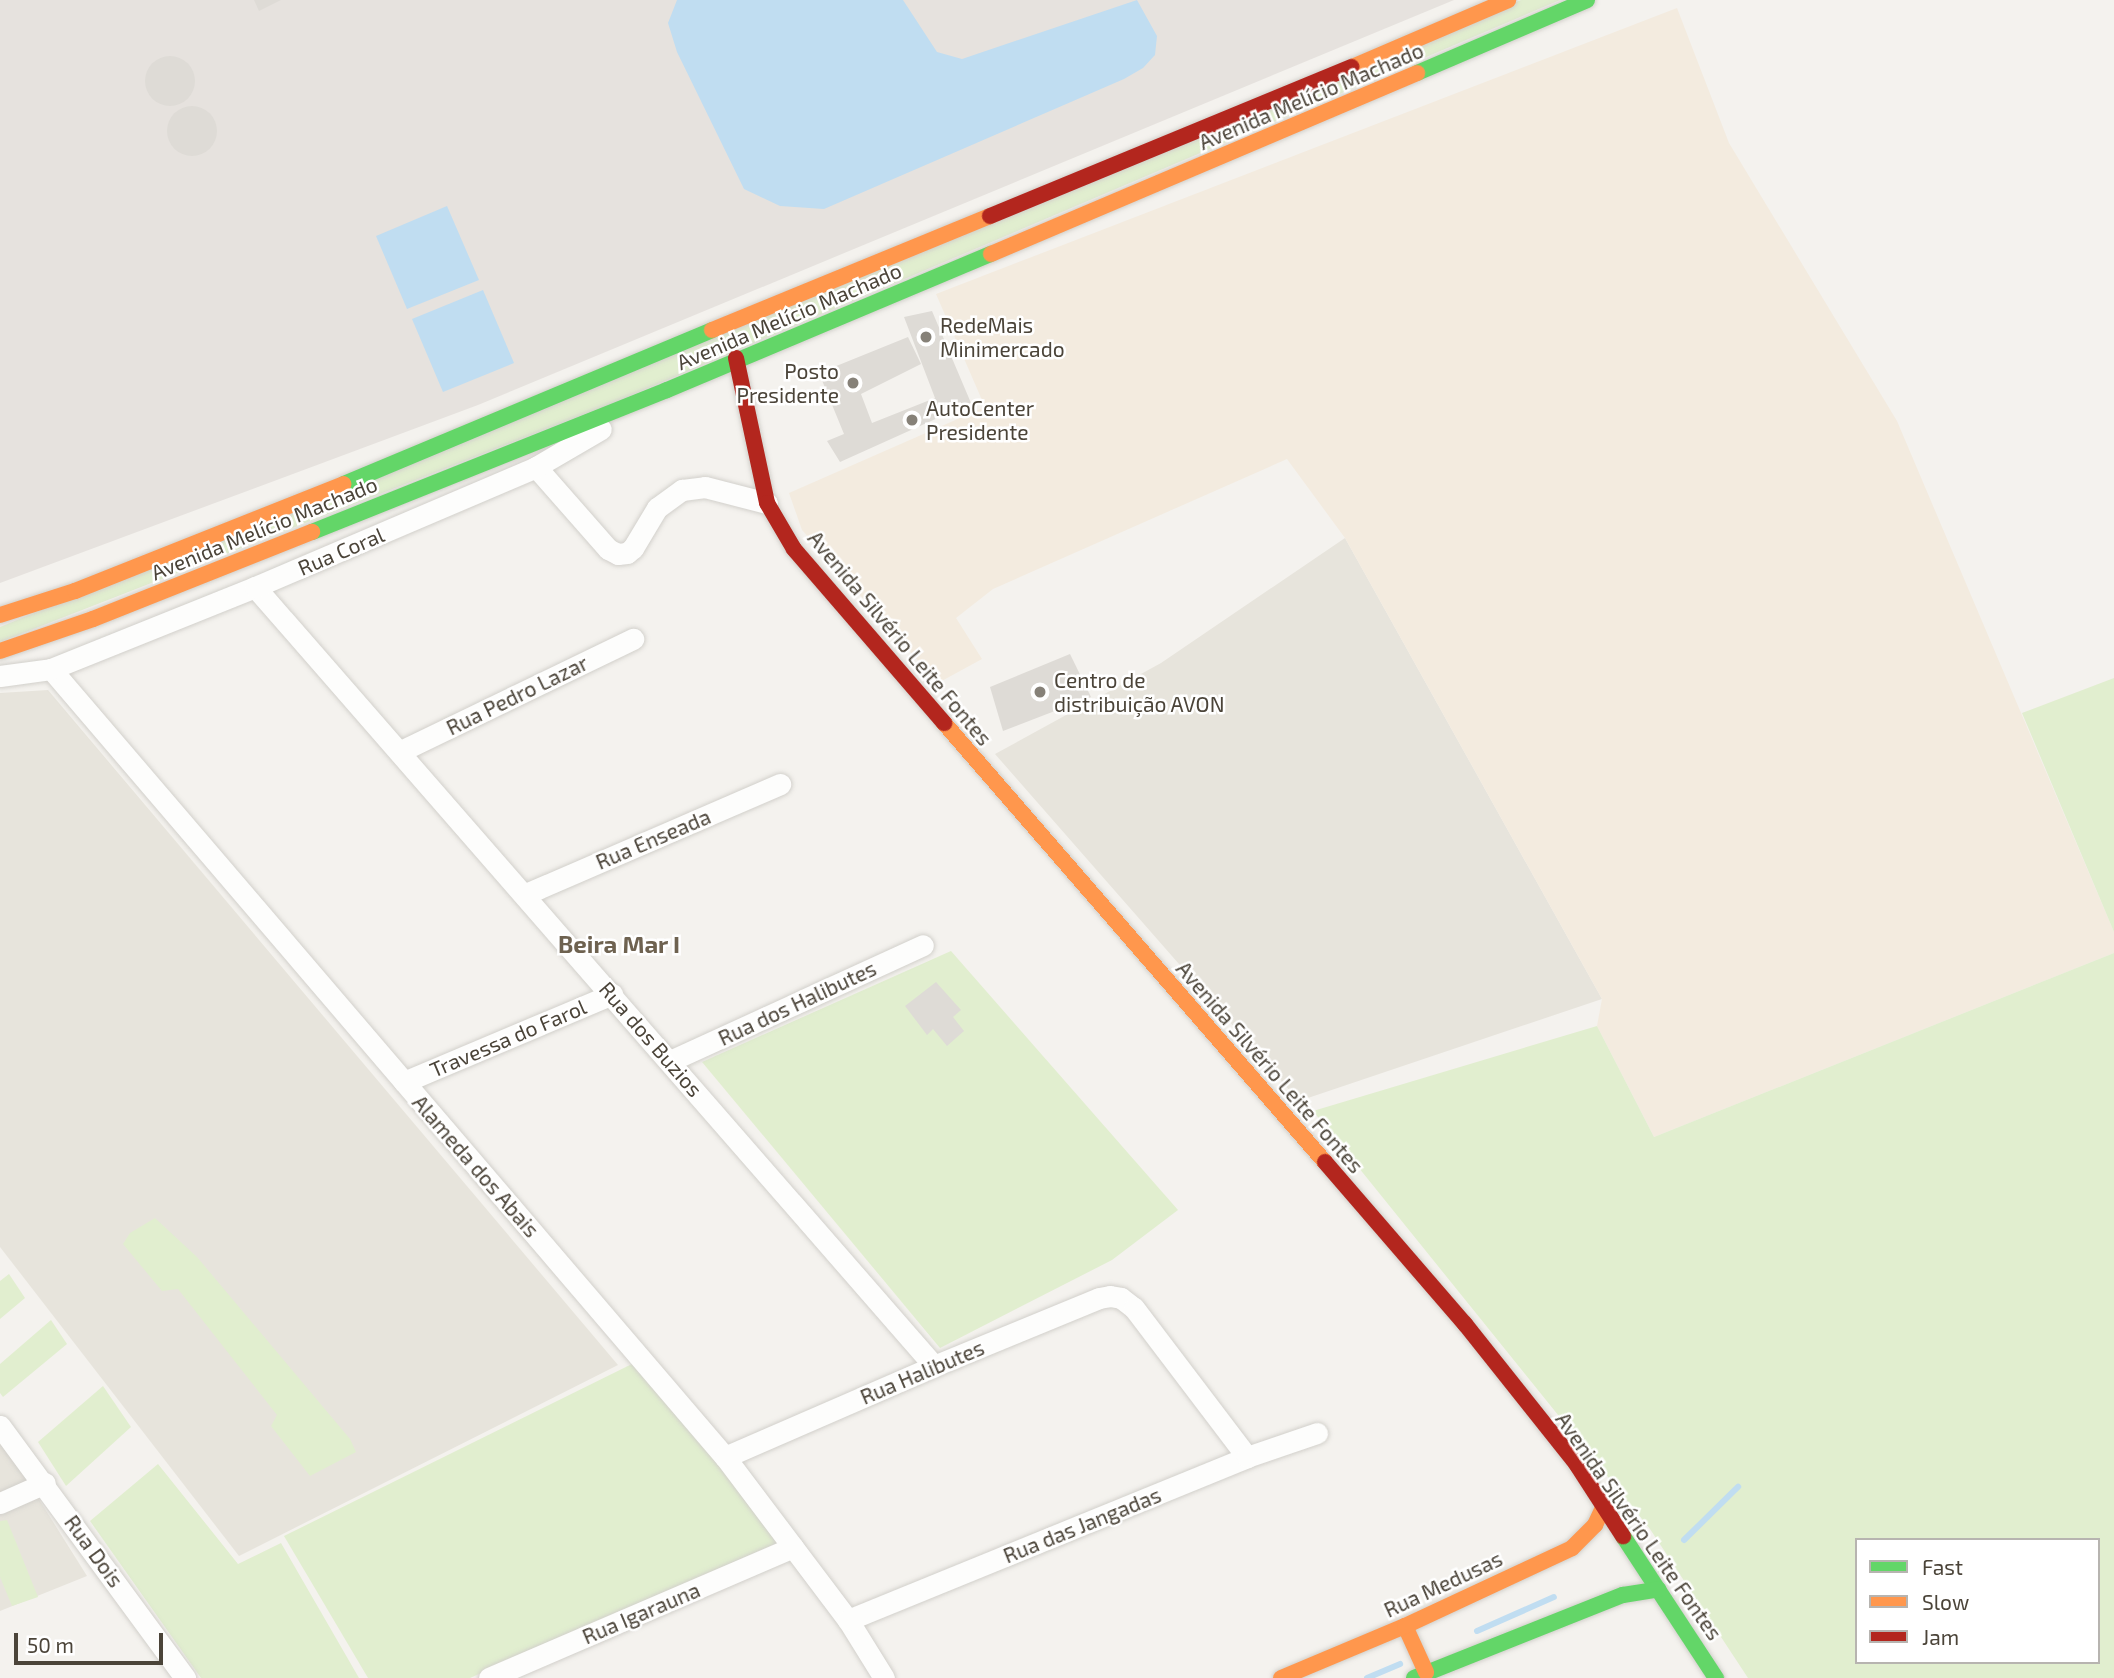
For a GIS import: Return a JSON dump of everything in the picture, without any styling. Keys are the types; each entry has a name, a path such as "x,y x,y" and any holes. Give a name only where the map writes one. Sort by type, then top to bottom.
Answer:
{"main road":[{"name":"Avenida Melício Machado","path":"0,615 75,591 316,496 754,312 1284,96 1508,0"},
{"name":"Avenida Melício Machado","path":"0,651 93,619 667,390 736,358 1265,139 1587,0"},
{"name":"Avenida Silvério Leite Fontes","path":"736,358 767,503 794,549 1465,1324 1577,1465 1716,1678"},
{"name":"Rua Medusas","path":"1281,1678 1405,1626 1572,1548 1595,1525 1604,1506"},
{"path":"1405,1626 1420,1675 1623,1595 1658,1589"}],"street":[{"name":"Rua Coral","path":"0,676 51,668 256,587 536,467 667,390"},
{"path":"536,467 608,549 618,554 627,553 633,548 657,508 682,490 705,487 767,503"},
{"name":"Rua dos Buzios","path":"256,587 526,894 934,1366"},
{"name":"Rua Pedro Lazar","path":"401,751 632,639"},
{"name":"Alameda dos Abais","path":"51,668 725,1457 848,1620 884,1678"},
{"name":"Rua Enseada","path":"526,894 780,784"},
{"name":"Rua dos Halibutes","path":"670,1061 923,945"},
{"name":"Travessa do Farol","path":"404,1082 612,994"},
{"name":"Rua Halibutes","path":"725,1457 1099,1298 1121,1298 1135,1308 1247,1457"},
{"name":"Rua Dois","path":"0,1426 185,1678"},
{"name":"Rua das Jangadas","path":"848,1620 1247,1457 1317,1433"},
{"path":"0,1503 44,1483"},
{"name":"Rua Igarauna","path":"489,1678 793,1548"}],"shaded area":[{"path":"0,0 1454,0 478,405 0,583"},
{"path":"1677,8 1729,143 1897,421 2114,932 2114,953 1654,1137 1597,1026 1602,999 1345,538 1287,459 993,589 956,618 982,659 938,683 802,530 789,493 985,407 936,294"},
{"path":"1345,538 1602,999 1299,1101 995,754 1161,663"},
{"path":"48,690 618,1365 239,1556 0,1247 0,693"},
{"path":"0,1434 38,1479 0,1493"},
{"path":"35,1493 87,1576 0,1611 0,1510"}],"green space":[{"path":"1521,0 1560,0 613,403 0,642 0,627"},
{"path":"2114,678 2114,932 2022,713"},
{"path":"951,951 1178,1210 1112,1260 940,1348 702,1062"},
{"path":"2114,953 2114,1678 1748,1678 1650,1529 1313,1111 1597,1026 1654,1137"},
{"path":"155,1218 197,1257 350,1439 356,1452 310,1476 271,1426 277,1415 178,1289 162,1291 123,1244 130,1233"},
{"path":"9,1274 25,1298 0,1319 0,1281"},
{"path":"51,1320 67,1344 3,1397 0,1393 0,1364"},
{"path":"636,1362 784,1540 470,1678 368,1678 284,1536"},
{"path":"103,1386 131,1427 66,1486 38,1442"},
{"path":"158,1464 238,1564 281,1543 359,1678 201,1678 90,1521"},
{"path":"7,1520 38,1597 12,1606 0,1577 0,1521"}],"water":[{"path":"677,0 903,0 937,52 962,59 1137,0 1157,36 1155,55 1143,68 1124,79 824,209 780,206 744,189 677,52 668,23"},
{"path":"447,206 479,280 407,309 376,236"},
{"path":"483,290 514,363 443,392 412,319"}],"building":[{"path":"254,0 281,0 259,11"},
{"path":"170,56 188,63 195,81 188,99 170,106 152,99 145,81 152,63"},
{"path":"192,106 210,113 217,131 210,149 192,156 174,149 167,131 174,113"},
{"path":"932,311 971,403 840,462 827,441 844,434 819,373 908,337 921,364 861,394 872,423 935,398 904,317"},
{"name":"Centro de distribuição AVON","path":"1070,654 1091,697 1003,731 990,687"},
{"path":"936,982 961,1010 953,1017 964,1031 947,1046 933,1029 927,1035 905,1006"}],"waterway":[{"path":"1684,1540 1738,1487"},
{"path":"1477,1631 1554,1597"},
{"path":"1367,1678 1400,1664"}],"traffic: fast":[{"path":"1417,73 1587,0"},
{"path":"312,532 667,390 991,254"},
{"path":"344,484 712,330"},
{"path":"1623,1536 1716,1678"},
{"path":"1414,1678 1623,1595 1659,1589"}],"traffic: slow":[{"path":"1352,67 1508,0"},
{"path":"991,254 1417,73"},
{"path":"712,330 990,216"},
{"path":"0,615 75,591 344,484"},
{"path":"0,651 93,619 312,532"},
{"path":"944,723 1325,1162"},
{"path":"1281,1678 1405,1626 1572,1548 1595,1525 1604,1506"},
{"path":"1405,1626 1426,1672"}],"traffic: jam":[{"path":"990,216 1352,67"},
{"path":"736,358 767,503 794,549 944,723"},
{"path":"1325,1162 1465,1324 1577,1465 1623,1536"}],"place":[{"name":"RedeMais Minimercado","path":"926,337"},
{"name":"Posto Presidente","path":"853,383"},
{"name":"AutoCenter Presidente","path":"912,420"},
{"name":"Centro de distribuição AVON","path":"1040,692"}],"district":[{"name":"Beira Mar I","path":"619,944"}]}
